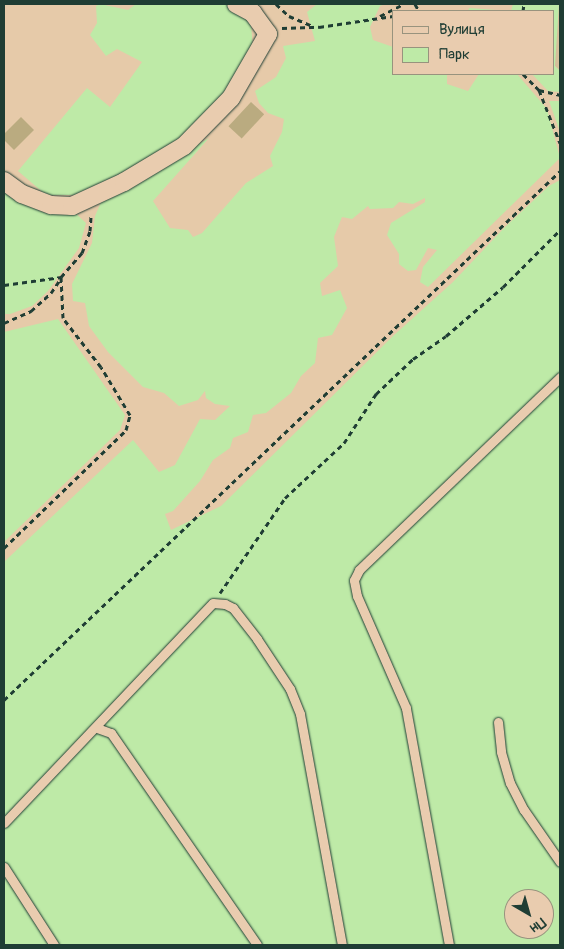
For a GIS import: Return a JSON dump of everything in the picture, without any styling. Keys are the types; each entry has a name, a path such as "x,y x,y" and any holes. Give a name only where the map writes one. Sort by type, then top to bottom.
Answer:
{"street":[{"path":"4,180 22,194 51,205 72,206 95,198 184,146 231,98 268,34 256,8 236,4"}],"lane":[{"path":"449,945 406,708 357,596 354,580 359,570 560,377"},
{"path":"4,823 97,728 213,603 233,608 290,689 300,714 342,945"},
{"path":"498,722 501,752 510,783 524,810 560,862"},
{"path":"97,728 111,733 257,945"},
{"path":"4,867 54,945"}],"path":[{"path":"276,4 289,16 319,27"},
{"path":"376,17 404,4"},
{"path":"268,34 279,28 319,27 392,16"},
{"path":"524,75 539,90 560,143"},
{"path":"539,90 560,95"},
{"path":"4,700 560,171"},
{"path":"4,323 31,311 51,293 61,277 82,252 90,231 95,198"},
{"path":"213,603 285,498 344,443 376,394 413,359 446,336 502,287 560,230"},
{"path":"4,285 61,277"},
{"path":"4,548 126,430 130,414 101,367 64,318 61,277"}],"shaded area":[{"path":"554,4 560,4 560,71 555,66"}],"green space":[{"path":"100,4 128,10 136,4 224,4 242,10 251,24 253,50 232,88 195,129 95,195 46,195 18,171 87,88 110,107 142,62 117,49 106,56 90,35 97,23 96,6"},
{"path":"317,4 385,4 380,6 370,27 373,40 392,47 392,75 447,75 447,84 468,91 478,75 518,75 547,109 560,158 428,287 420,282 423,267 437,250 428,248 416,270 408,271 399,264 399,254 387,235 391,223 425,202 425,198 413,204 399,202 393,208 370,209 368,206 352,219 342,217 334,237 338,266 320,283 322,296 340,290 347,308 332,335 318,338 315,363 301,376 291,393 266,413 253,415 248,432 233,438 230,448 213,460 200,481 173,511 165,514 171,530 221,506 393,336 453,282 505,227 549,186 560,180 560,945 4,945 4,562 133,440 159,472 175,465 200,419 215,420 230,406 215,404 206,398 205,391 198,400 179,406 164,393 143,387 108,352 89,326 85,303 73,301 72,284 92,243 95,216 102,200 209,138 153,201 170,228 188,230 193,237 202,233 246,183 273,166 270,156 282,132 284,119 268,113 259,103 255,91 276,77 286,58 283,46 315,41 307,12"},
{"path":"513,4 559,4 555,66 560,71 560,92 548,91 533,75 554,75 554,10 511,10"},
{"path":"469,8 497,10 468,10"},
{"path":"549,101 560,101 560,132"},
{"path":"4,187 45,213 55,208 72,210 86,223 79,248 48,291 32,306 10,314 4,314"},
{"path":"58,319 125,415 120,430 4,542 4,332"}],"building":[{"path":"251,102 264,114 242,138 228,126"},
{"path":"21,117 34,130 14,150 4,140 4,134"}]}
